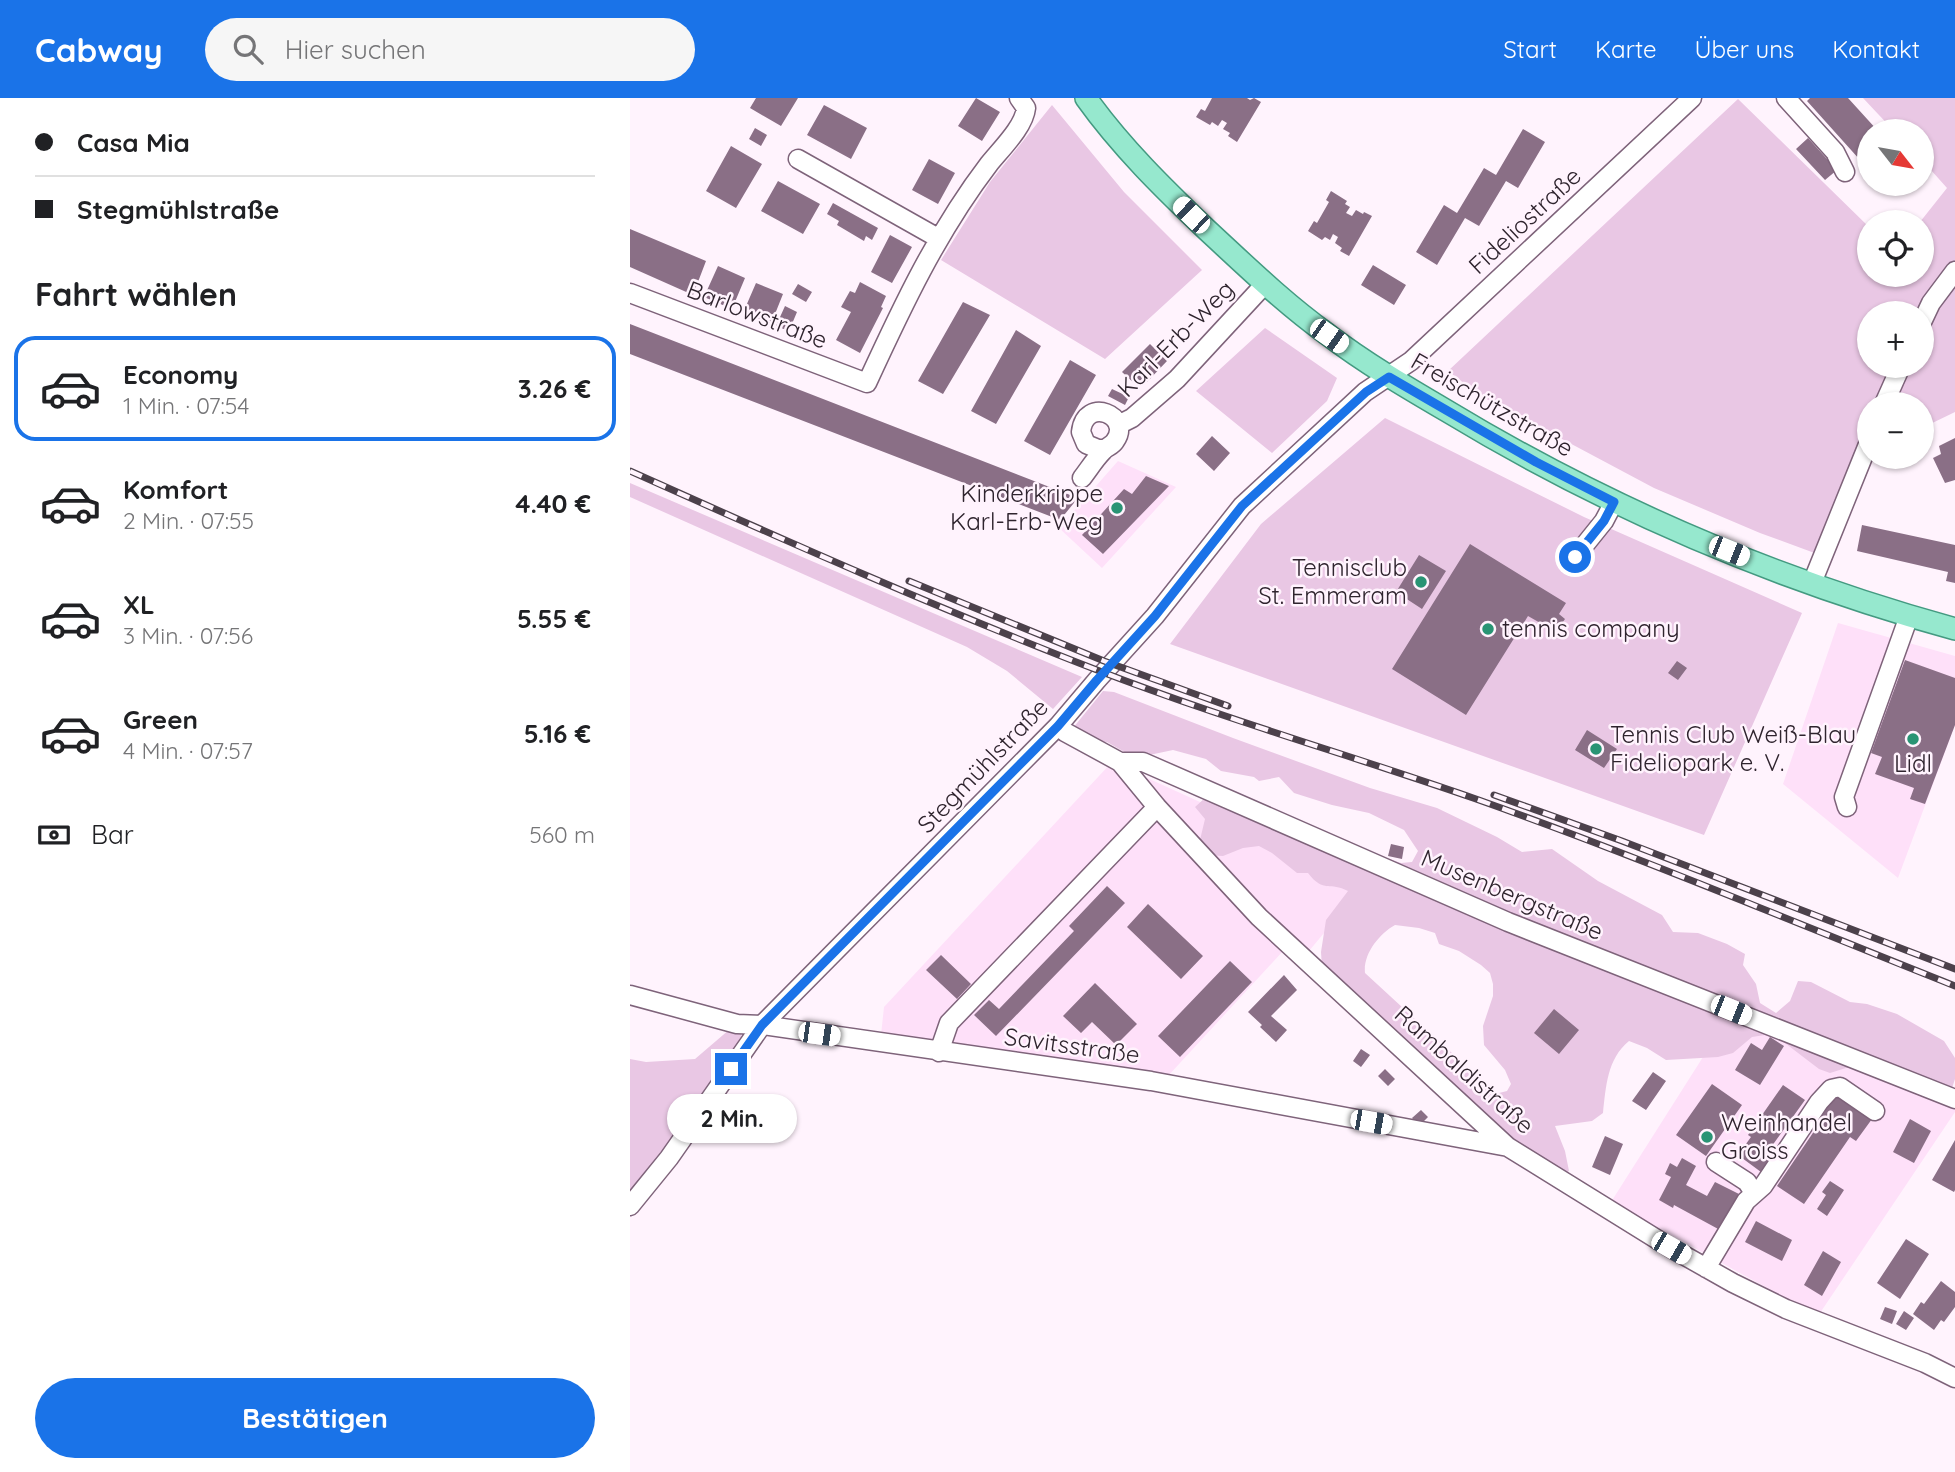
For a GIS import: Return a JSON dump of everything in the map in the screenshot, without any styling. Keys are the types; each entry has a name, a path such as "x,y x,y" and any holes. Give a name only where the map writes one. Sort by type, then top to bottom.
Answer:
{"main road":[{"name":"Freischützstraße","path":"1086,98 1146,170 1265,284 1329,336 1389,377 1536,462 1614,502 1706,542 1812,583 1955,629"}],"street":[{"name":"Fideliostraße","path":"1389,377 1411,361 1692,98"},
{"path":"1786,98 1835,152 1844,172"},
{"path":"798,159 938,238 972,187 1022,122 1023,103"},
{"name":"Barlowstraße","path":"630,293 867,383 898,314 938,238"},
{"path":"1932,301 1955,271"},
{"name":"Karl-Erb-Weg","path":"1118,425 1134,406 1177,379 1265,284"},
{"name":"Stegmühlstraße","path":"630,1206 669,1158 762,1025 1058,726 1155,616 1242,506 1366,392 1389,377"},
{"name":"Karl-Erb-Weg","path":"1082,478 1104,449 1115,441 1119,431 1112,416 1095,412 1085,419 1081,432 1086,444 1104,449"},
{"path":"1812,583 1858,469"},
{"path":"1575,557 1604,521 1614,502"},
{"path":"1847,807 1844,797 1909,616"},
{"name":"Musenbergstraße","path":"1058,726 1120,762 1143,762 1508,922 1955,1099"},
{"name":"Rambaldistraße","path":"1120,762 1157,807 1259,917 1508,1147 1706,1268 1786,1309 1925,1363 1955,1378"},
{"path":"939,1052 949,1023 1157,807"},
{"name":"Savitsstraße","path":"630,995 737,1024 762,1025 1151,1082 1508,1147"},
{"path":"1706,1268 1746,1200 1763,1186 1830,1089 1840,1087 1875,1111"},
{"path":"1716,1163 1747,1182 1754,1193"}],"shaded area":[{"path":"1863,98 1955,98 1955,412 1934,422 1934,392 1857,392 1857,469 1863,469 1828,558 1760,533 1654,488 1481,396 1448,371 1738,99 1857,215 1857,287 1934,287 1934,210 1930,210 1947,188 1934,173 1934,119 1883,119"},
{"path":"1052,105 1124,192 1202,270 1105,359 941,260 990,182"},
{"path":"1265,328 1337,378 1327,401 1272,453 1196,391"},
{"name":"tennis company","path":"1385,418 1584,517 1802,613 1704,835 1170,644 1261,524"},
{"name":"Kinderkrippe Karl-Erb-Weg","path":"1118,461 1176,487 1102,568 1059,528"},
{"path":"630,483 1082,677 1053,709 1007,671 967,647 630,497"},
{"path":"1838,623 1955,656 1955,725 1898,878 1783,784"},
{"path":"1103,691 1114,692 1370,788 1437,808 1522,852 1552,849 1598,881 1662,915 1673,932 1698,933 1745,954 1743,965 1756,984 1760,1003 1776,1013 1790,1001 1798,981 1811,982 1850,1002 1867,1004 1897,1014 1944,1041 1955,1058 1952,1088 1945,1093 1882,1067 1846,1068 1830,1073 1819,1069 1781,1040 1765,1035 1752,1037 1733,1053 1718,1057 1666,1060 1629,1041 1612,1065 1603,1113 1592,1121 1555,1126 1565,1151 1569,1171 1562,1175 1513,1141 1322,968 1321,952 1326,920 1348,891 1318,883 1308,873 1297,873 1259,846 1243,848 1223,856 1205,855 1199,844 1205,819 1195,807 1205,798 1401,863 1412,862 1418,851 1404,830 1369,813 1294,793 1279,777 1259,781 1254,777 1221,771 1206,759 1173,750 1135,758 1107,742 1089,741 1073,728","holes":["1395,925 1435,933 1439,944 1459,951 1490,973 1493,996 1483,1026 1484,1045 1505,1070 1511,1084 1507,1091 1499,1093 1490,1088 1365,973 1369,952 1383,934"]},
{"path":"1112,762 1369,879 1299,963 1284,950 1168,1076 881,1035 884,1007"},
{"path":"1729,1016 1955,1104 1955,1112 1818,1316 1611,1202"},
{"path":"730,1029 740,1032 743,1039 662,1154 630,1194 630,1059 646,1062 695,1059"}],"building":[{"path":"756,98 798,98 781,126 750,108"},
{"path":"976,98 1000,112 982,141 958,126"},
{"path":"1212,98 1254,98 1261,102 1237,142 1223,129 1227,123 1222,120 1218,126 1212,122 1210,125 1196,117 1201,109 1205,111"},
{"path":"1810,98 1848,98 1867,119 1857,119 1857,157 1807,101"},
{"path":"824,105 867,128 851,159 807,135"},
{"path":"755,128 767,135 761,146 749,139"},
{"path":"1523,129 1545,142 1518,188 1506,181 1479,226 1465,218 1437,265 1416,252 1444,205 1457,213 1484,168 1496,175"},
{"path":"1808,138 1837,170 1825,180 1796,149"},
{"path":"731,146 762,164 736,208 706,191"},
{"path":"929,159 955,173 938,204 912,190"},
{"path":"778,181 820,204 803,234 761,211"},
{"path":"1331,191 1347,201 1345,204 1350,207 1346,213 1352,216 1356,210 1372,216 1349,256 1340,251 1342,248 1335,243 1338,237 1333,234 1330,240 1325,237 1322,240 1308,231 1314,221 1317,223 1329,202 1326,200"},
{"path":"833,203 878,228 872,240 866,236 864,241 837,225 839,221 827,214"},
{"path":"630,229 706,261 693,295 630,267"},
{"path":"890,235 912,247 892,283 871,272"},
{"path":"1373,265 1406,285 1394,305 1361,285"},
{"path":"718,266 745,278 732,309 704,297"},
{"path":"860,282 886,296 881,307 883,308 860,353 836,340 851,312 841,307 850,291 855,293"},
{"path":"756,283 783,294 771,324 743,313"},
{"path":"798,284 812,292 806,302 792,294"},
{"path":"963,302 990,315 943,394 918,381"},
{"path":"785,306 797,312 789,331 776,326"},
{"path":"630,324 1078,498 1060,520 630,354"},
{"path":"1016,330 1041,346 996,424 971,411"},
{"path":"1150,344 1167,361 1146,383 1142,379 1136,385 1122,372"},
{"path":"1070,360 1096,375 1050,455 1024,441"},
{"path":"1112,389 1129,397 1125,405 1108,396"},
{"path":"1212,436 1230,453 1214,471 1196,454"},
{"path":"1955,438 1955,480 1945,483 1934,460 1941,454 1939,446"},
{"path":"1146,476 1169,486 1103,554 1082,535 1124,489 1132,494"},
{"path":"1862,525 1955,545 1955,583 1946,581 1948,572 1857,551"},
{"path":"1470,544 1566,603 1559,614 1565,619 1556,632 1528,616 1466,715 1392,669"},
{"name":"Tennisclub St. Emmeram","path":"1419,555 1446,571 1422,609 1396,592"},
{"name":"Lidl","path":"1905,660 1955,678 1955,725 1925,804 1910,799 1914,788 1875,774 1882,757 1871,753"},
{"path":"1677,661 1687,668 1678,680 1668,673"},
{"name":"Tennis Club Weiß-Blau Fideliopark e. V.","path":"1587,730 1617,749 1604,768 1575,750"},
{"path":"1391,844 1404,847 1402,859 1388,856"},
{"path":"1107,886 1125,903 996,1036 974,1015 989,1000 999,1009 1074,931 1069,926"},
{"path":"1148,904 1203,956 1181,979 1127,927"},
{"path":"941,955 971,984 957,999 926,970"},
{"path":"1230,961 1252,982 1180,1057 1158,1036"},
{"path":"1284,975 1297,990 1271,1016 1287,1030 1276,1042 1248,1012"},
{"path":"1095,983 1137,1024 1116,1045 1092,1022 1081,1033 1063,1016"},
{"path":"1554,1009 1579,1030 1559,1054 1534,1033"},
{"path":"1770,1037 1784,1046 1760,1085 1735,1070 1751,1043 1762,1050"},
{"path":"1361,1049 1370,1055 1361,1067 1353,1061"},
{"path":"1385,1069 1395,1079 1388,1086 1378,1076"},
{"path":"1653,1072 1666,1081 1646,1110 1632,1101"},
{"path":"1712,1084 1742,1105 1706,1156 1676,1135"},
{"path":"1783,1085 1805,1100 1769,1150 1774,1154 1761,1172 1738,1155 1751,1137 1748,1135"},
{"path":"1835,1093 1872,1119 1856,1141 1850,1137 1804,1204 1777,1186 1823,1118 1819,1115"},
{"path":"1421,1110 1428,1117 1419,1126 1412,1118"},
{"path":"1910,1119 1931,1131 1914,1163 1893,1152"},
{"path":"1605,1136 1623,1144 1610,1175 1592,1167"},
{"path":"1955,1140 1955,1190 1954,1192 1932,1180"},
{"path":"1682,1158 1696,1166 1686,1185 1707,1196 1715,1182 1739,1194 1720,1230 1674,1205 1673,1208 1659,1200 1671,1177 1665,1174 1670,1163 1677,1167"},
{"path":"1830,1181 1844,1190 1827,1216 1817,1209 1826,1195 1822,1192"},
{"path":"1756,1221 1792,1240 1782,1261 1745,1242"},
{"path":"1906,1239 1929,1254 1900,1299 1877,1283"},
{"path":"1823,1251 1841,1262 1822,1296 1804,1285"},
{"path":"1941,1281 1955,1292 1955,1307 1934,1330 1913,1314"},
{"path":"1885,1307 1897,1311 1892,1324 1880,1319"},
{"path":"1904,1311 1914,1318 1906,1330 1896,1324"}],"railway":[{"path":"630,471 920,598 1097,670 1536,821 1955,986"},
{"path":"909,581 1104,661 1228,706"},
{"path":"1494,795 1622,841 1955,969"}],"place":[{"name":"Kinderkrippe Karl-Erb-Weg","path":"1117,508"},
{"name":"Tennisclub St. Emmeram","path":"1421,582"},
{"name":"tennis company","path":"1488,629"},
{"name":"Lidl","path":"1913,739"},
{"name":"Tennis Club Weiß-Blau Fideliopark e. V.","path":"1596,749"},
{"name":"Weinhandel Groiss","path":"1707,1137"}],"route":[{"path":"731,1069 762,1025 1058,726 1155,616 1242,506 1366,392 1389,377 1472,427 1614,502 1604,521 1575,557"}]}
